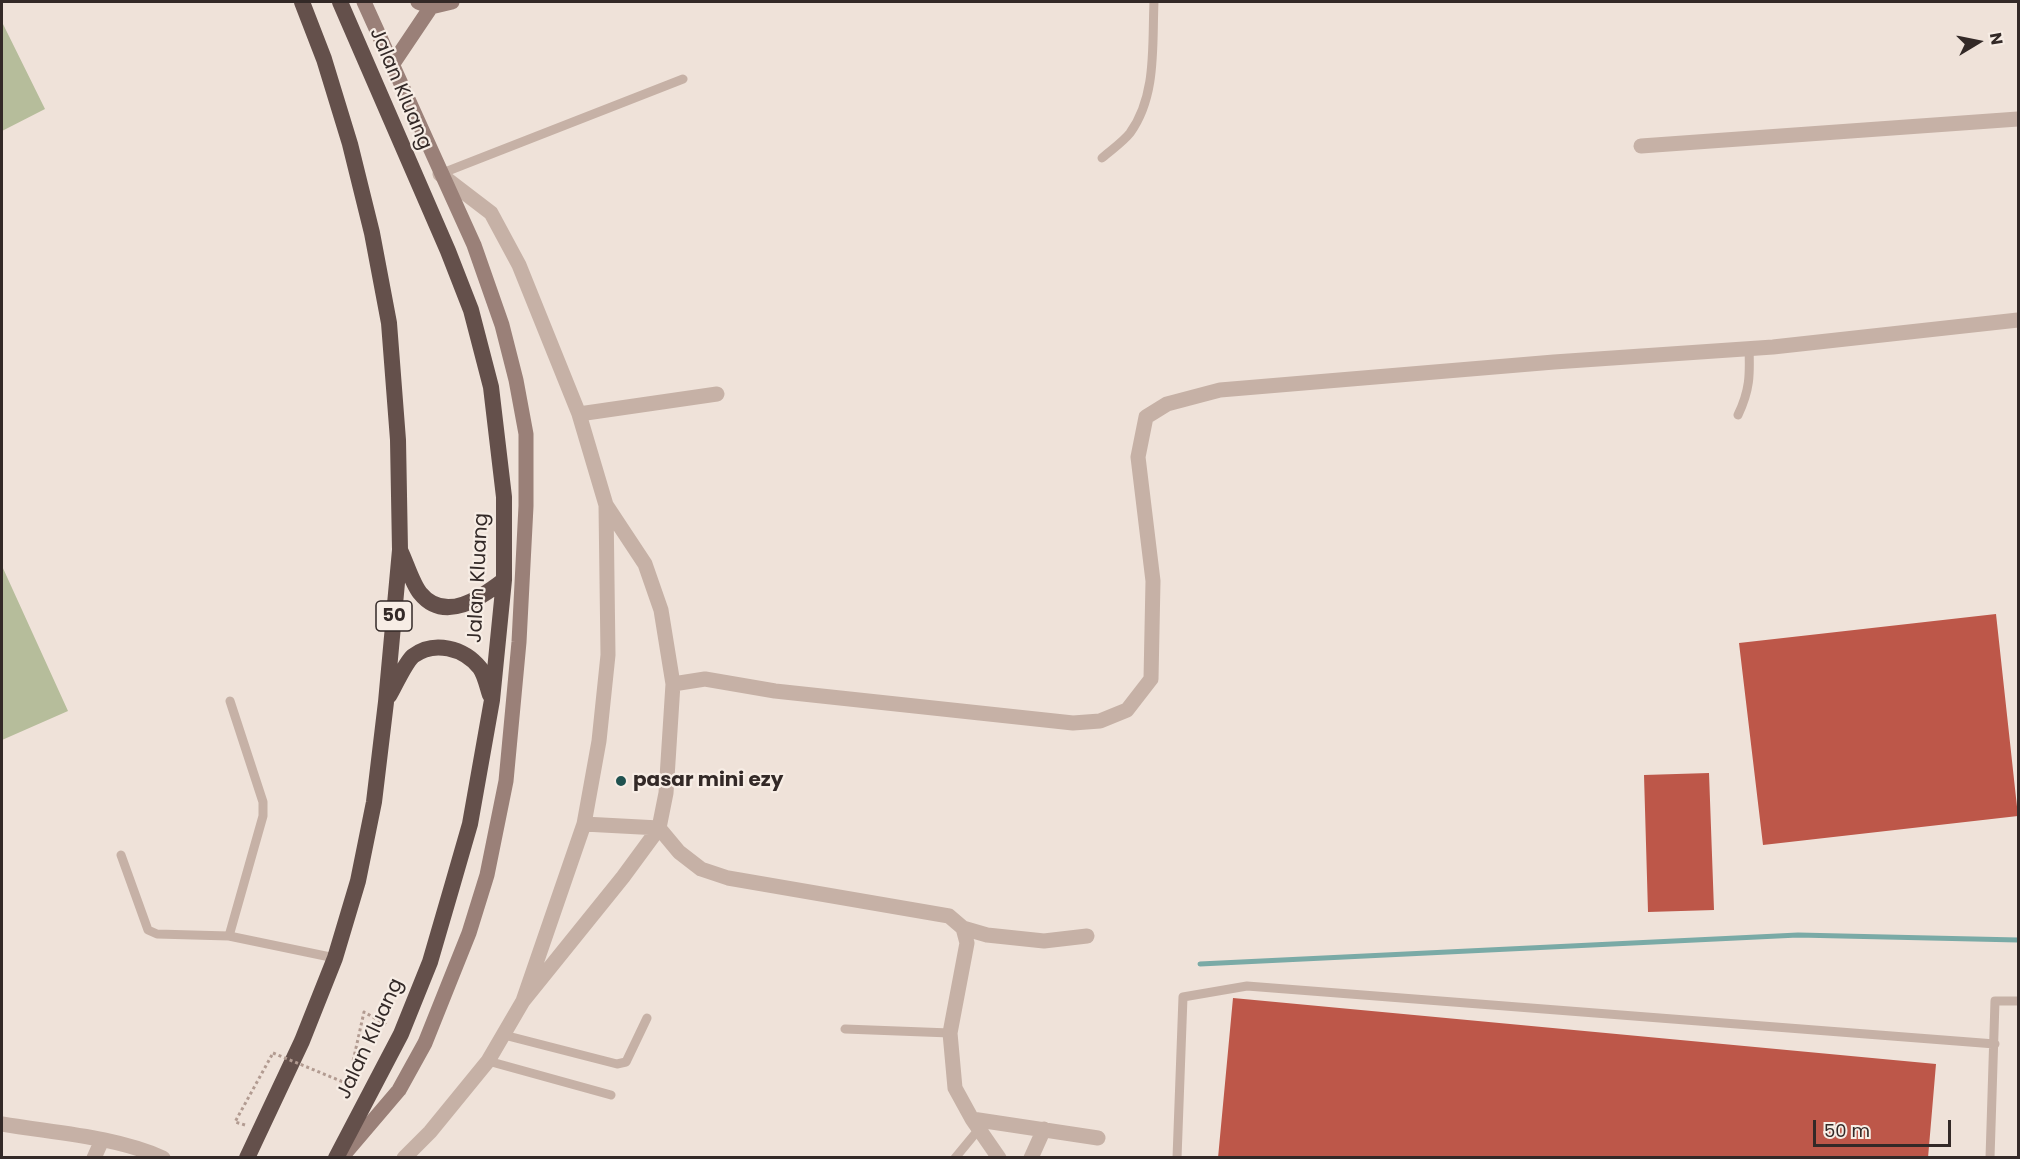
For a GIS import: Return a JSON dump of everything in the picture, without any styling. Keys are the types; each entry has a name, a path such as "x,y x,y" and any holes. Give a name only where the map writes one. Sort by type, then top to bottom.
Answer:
{"highway":[{"name":"50","path":"247,1158 302,1041 335,958 358,881 374,802 400,550 399,440 389,323 372,232 350,144 324,58 302,2"},
{"name":"Jalan Kluang","path":"336,1158 401,1034 430,962 470,824 492,700 504,580 504,497 491,387 471,310 448,251 340,2"},
{"path":"400,550 421,594 437,606 459,607 482,597 504,580"},
{"path":"386,702 411,657 429,647 447,648 467,656 481,670 492,700"}],"main road":[{"path":"341,1158 399,1090 425,1043 469,933 487,875 506,781 519,642 526,506 526,434 516,380 502,325 474,245 364,2"},
{"path":"392,65 425,4 452,2"}],"street":[{"path":"1641,146 2019,119"},
{"path":"440,174 491,213 519,265 579,414 606,505 608,655 599,741 584,824 523,1001"},
{"path":"672,684 705,679 775,691 1073,723 1100,721 1127,710 1151,679 1153,581 1138,457 1146,417 1167,404 1220,390 1749,348 2019,320"},
{"path":"579,414 717,394"},
{"path":"405,1158 430,1132 488,1061 523,1001 623,877 659,828 666,793 672,684 661,610 645,564 606,505"},
{"path":"584,824 659,828 679,852 701,869 728,878 949,915 963,928 987,935 1044,941 1087,936"},
{"path":"963,928 967,943 950,1033 955,1088 975,1124 999,1158"},
{"path":"2,1124 102,1140 143,1149 164,1158"},
{"path":"975,1124 1044,1129 1098,1138"},
{"path":"1031,1158 1044,1129"},
{"path":"94,1158 102,1140"}],"lane":[{"path":"1102,158 1129,134 1149,93 1154,2"},
{"path":"440,174 683,79"},
{"path":"1738,415 1746,398 1750,380 1749,348"},
{"path":"229,936 263,816 263,802 230,701"},
{"path":"121,855 148,930 157,934 229,936 335,958"},
{"path":"1177,1158 1183,997 1247,986 1995,1044"},
{"path":"1990,1158 1995,1001 2019,1001"},
{"path":"504,1035 617,1064 626,1062 646,1018"},
{"path":"845,1029 950,1033"},
{"path":"488,1061 611,1095"},
{"path":"955,1158 975,1124"}],"path":[{"path":"261,1130 236,1122 273,1053 348,1084 364,1012 401,1034"}],"green space":[{"path":"2,22 45,109 2,131"},
{"path":"2,566 68,711 2,740"}],"building":[{"path":"1996,614 2018,816 1763,845 1739,643"},
{"path":"1709,773 1714,910 1648,912 1644,775"},
{"path":"1233,998 1936,1064 1928,1158 1218,1158"}],"waterway":[{"path":"1200,964 1798,935 2018,940"}],"place":[{"name":"pasar mini ezy","path":"621,781"}]}
